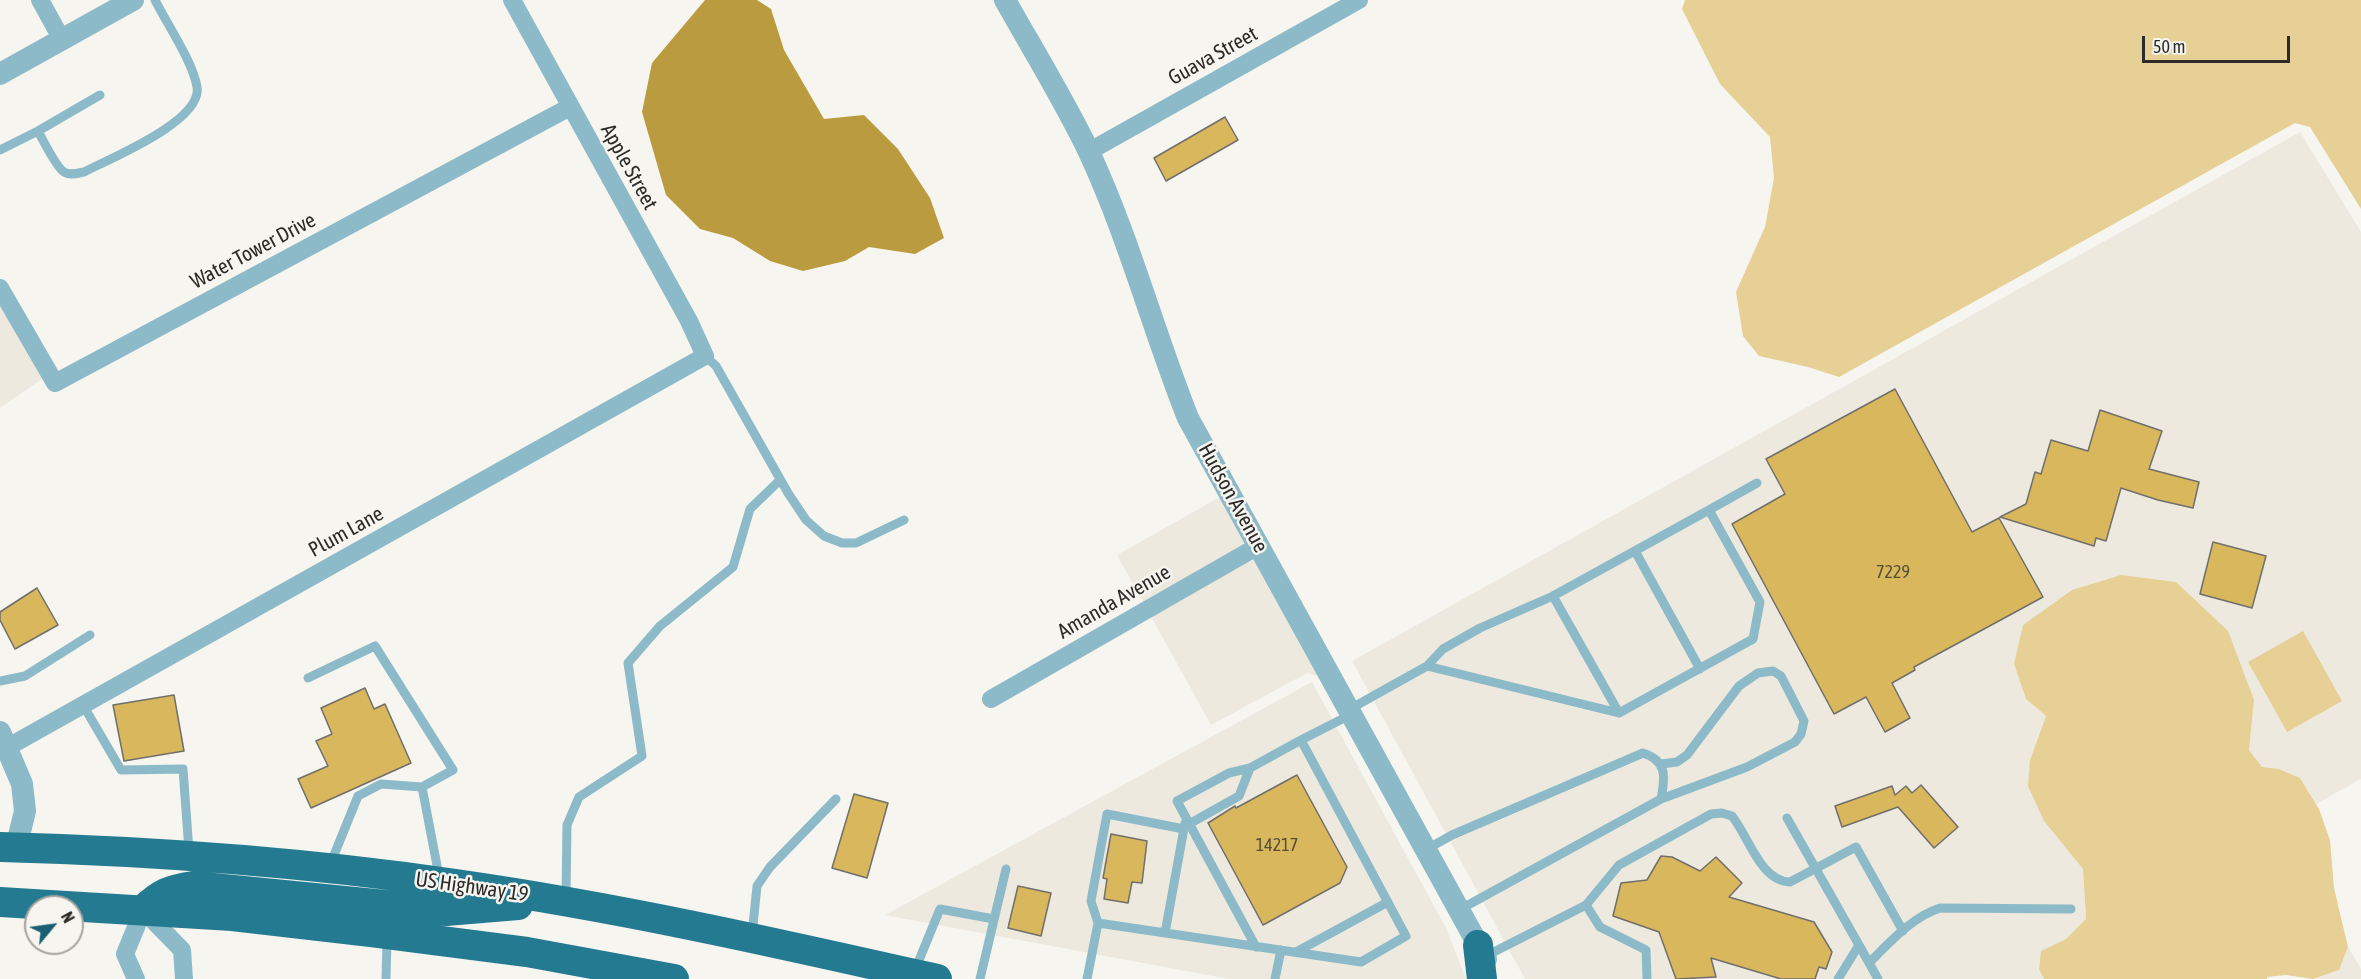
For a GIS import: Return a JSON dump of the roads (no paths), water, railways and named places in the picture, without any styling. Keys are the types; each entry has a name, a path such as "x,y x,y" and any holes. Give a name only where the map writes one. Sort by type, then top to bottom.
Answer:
{"highway":[{"name":"US Highway 19","path":"5,854 189,856 440,882 566,902 752,938 925,976"},
{"path":"143,910 159,895 178,888 193,886 446,911 566,902"},
{"path":"0,902 232,916 527,952 658,977"}],"street":[{"path":"40,0 62,38"},
{"path":"0,74 133,0"},
{"name":"Apple Street","path":"512,0 689,321 705,356"},
{"name":"Hudson Avenue","path":"1005,0 1088,152 1122,233 1162,353 1188,418 1459,910 1481,960 1496,979"},
{"name":"Guava Street","path":"1088,152 1359,0"},
{"name":"Water Tower Drive","path":"0,288 55,382 570,107"},
{"name":"Plum Lane","path":"4,740 83,705 705,356"},
{"name":"Amanda Avenue","path":"991,699 1260,545"},
{"path":"4,740 22,784 25,811 5,854"},
{"path":"136,979 124,954 143,910 182,950 184,979"}],"lane":[{"path":"38,131 59,166 64,172 73,174 84,172 164,130 187,112 195,102 198,90 193,74 155,0"},
{"path":"0,150 100,95"},
{"path":"705,356 716,366 780,480 806,520 824,536 842,543 856,543 904,520"},
{"path":"566,902 567,825 579,797 642,756 628,663 660,626 734,567 750,509 780,480"},
{"path":"1256,946 1187,824 1177,801 1229,773 1250,768 1351,712 1427,666 1443,649 1553,596 1757,483"},
{"path":"1427,666 1618,714 1700,669 1753,639 1760,602 1709,510"},
{"path":"1635,551 1700,669"},
{"path":"1553,596 1618,714"},
{"path":"0,681 25,676 90,635"},
{"path":"308,678 375,646 453,770 423,787 381,784 358,796 329,869"},
{"path":"1459,910 1660,800 1747,767 1795,742 1801,734 1804,721 1781,676 1773,671 1758,672 1739,686 1687,755 1677,762 1661,764"},
{"path":"83,705 121,770 183,769 189,856"},
{"path":"1098,923 1361,962 1406,936 1301,740"},
{"path":"1425,849 1452,835 1644,753 1654,756 1661,764 1663,786 1660,800"},
{"path":"1087,979 1098,923 1091,901 1107,814 1187,824 1239,796 1250,768"},
{"path":"423,787 440,882"},
{"path":"752,938 757,886 770,867 836,799"},
{"path":"1481,960 1586,906 1619,865 1712,814 1722,813 1732,816 1769,874 1783,882 1791,882 1856,847 1903,931"},
{"path":"1787,818 1878,979"},
{"path":"1165,933 1187,824"},
{"path":"980,979 1006,869"},
{"path":"1296,952 1388,902"},
{"path":"1586,906 1600,927 1646,950 1647,979"},
{"path":"1869,963 1903,931 1929,912 1940,908 2070,909"},
{"path":"925,976 940,909 994,919"},
{"path":"386,979 387,934"},
{"path":"1838,979 1859,945"},
{"path":"1275,979 1281,950"}]}
